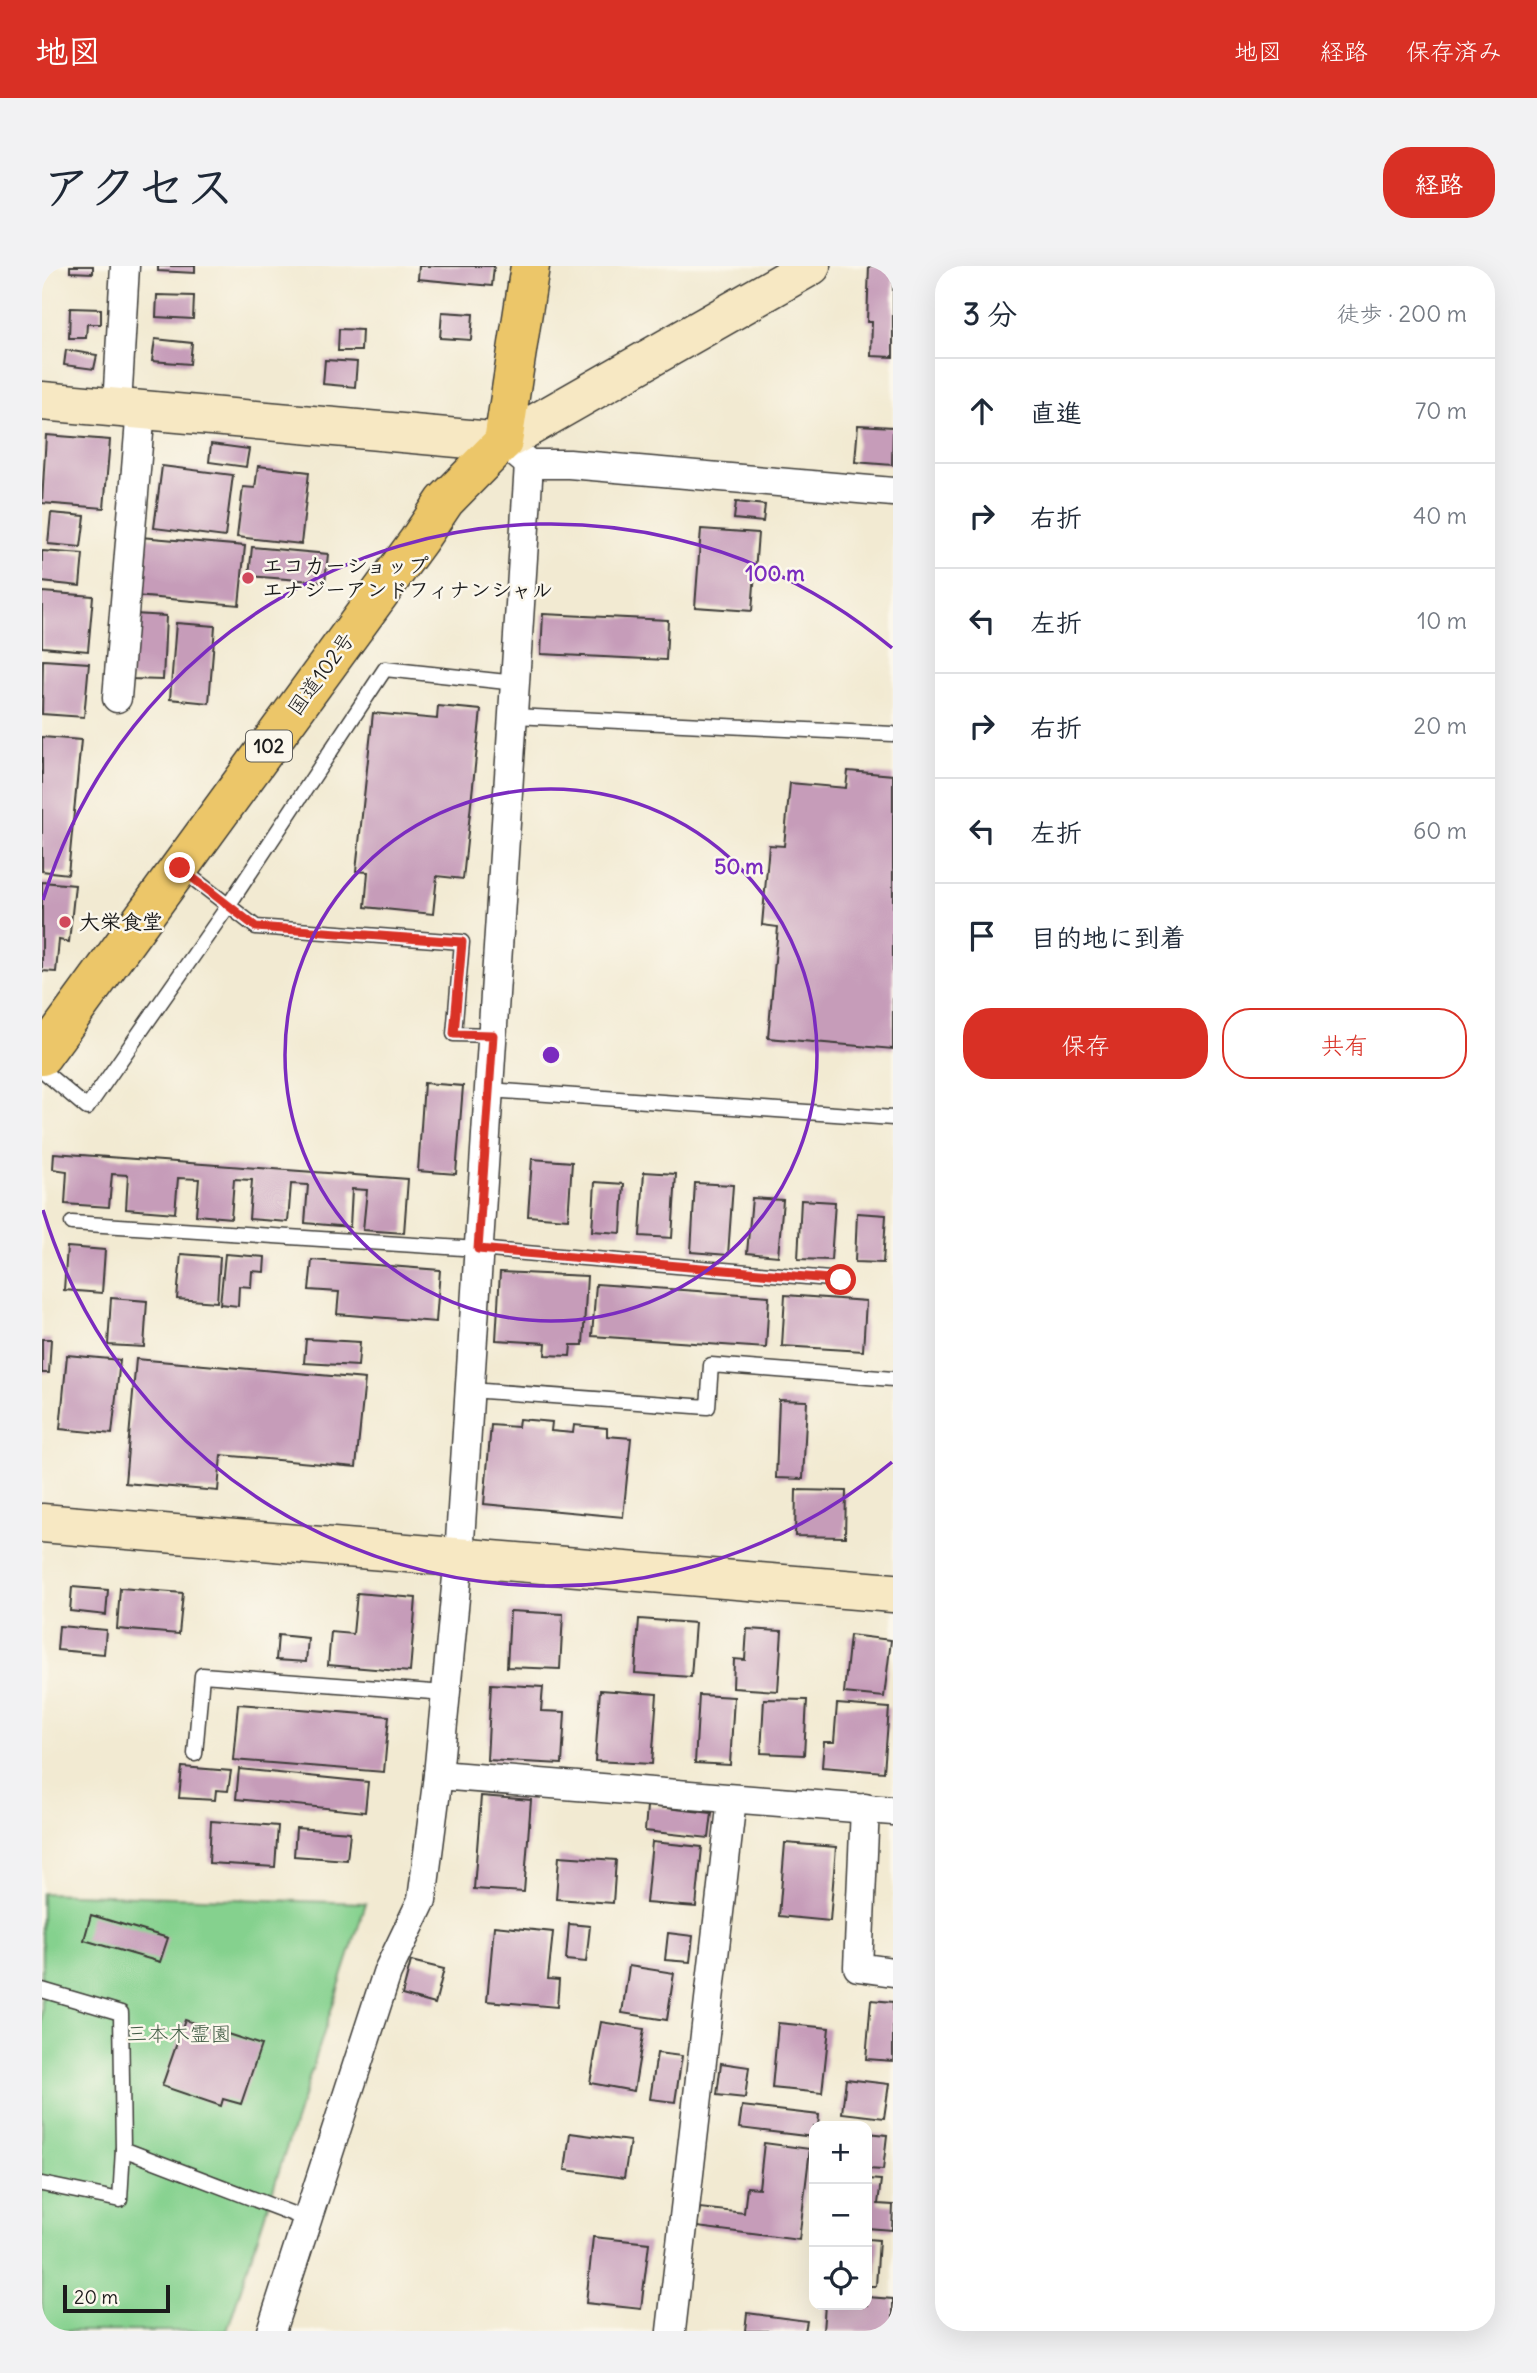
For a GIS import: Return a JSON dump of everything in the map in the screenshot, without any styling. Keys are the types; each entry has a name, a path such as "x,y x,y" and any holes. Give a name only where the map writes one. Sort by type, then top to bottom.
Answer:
{"highway":[{"path":"516,453 530,266"},
{"name":"国道102号","path":"42,1056 418,541 445,500 516,453"}],"street":[{"path":"117,698 129,407 125,266"},
{"path":"516,453 811,266"},
{"path":"42,401 129,407 516,453 569,464 893,492"},
{"path":"271,2331 387,1973 422,1900 438,1775 459,1556 514,716 516,453"},
{"path":"42,1523 893,1593"},
{"path":"438,1775 893,1811"},
{"path":"671,2331 732,1799"},
{"path":"865,1808 859,1967 893,1972"}],"lane":[{"path":"42,1070 88,1108 228,906 385,669 516,683"},
{"path":"514,716 893,734"},
{"path":"180,868 256,927 462,942 454,1034 493,1035"},
{"path":"488,1090 893,1118"},
{"path":"72,1223 478,1249 841,1280"},
{"path":"470,1390 708,1408 711,1366 893,1379"},
{"path":"195,1754 202,1675 446,1692"},
{"path":"42,1990 121,2013 123,2149 120,2200 42,2184"},
{"path":"123,2149 306,2219"}],"green space":[{"name":"三本木霊園","path":"42,1893 366,1903 227,2331 42,2331"}],"building":[{"path":"70,266 93,266 93,273 70,272"},
{"path":"158,266 195,266 195,273 158,271"},
{"path":"419,266 494,266 492,286 418,279"},
{"path":"869,266 893,266 893,357 871,356 872,322 867,322"},
{"path":"157,295 194,296 193,319 156,317"},
{"path":"70,308 101,309 101,324 87,324 86,338 69,338"},
{"path":"442,312 473,314 471,340 440,338"},
{"path":"339,329 362,330 361,351 338,351"},
{"path":"155,339 192,343 190,364 152,361"},
{"path":"66,350 97,355 94,369 64,365"},
{"path":"325,360 357,362 355,387 323,384"},
{"path":"858,425 893,427 892,465 855,462"},
{"path":"46,435 110,440 104,508 42,503"},
{"path":"211,444 249,449 246,467 209,462"},
{"path":"162,466 233,475 225,537 154,528"},
{"path":"258,466 309,472 301,544 237,537 243,487 255,488"},
{"path":"736,502 765,505 763,522 734,519"},
{"path":"51,513 85,516 81,547 48,544"},
{"path":"701,529 758,533 752,611 695,607"},
{"path":"140,537 245,546 239,605 135,596"},
{"path":"252,547 328,554 325,582 249,576"},
{"path":"42,551 83,554 80,586 42,582"},
{"path":"42,592 93,596 88,651 42,647"},
{"path":"134,614 166,616 163,680 130,679"},
{"path":"543,614 668,620 666,660 541,654"},
{"path":"176,623 215,626 209,703 170,699"},
{"path":"43,660 89,663 84,717 42,714"},
{"path":"438,706 481,710 463,879 437,876 433,914 365,907 368,872 356,871 373,713 437,719"},
{"path":"42,737 81,740 68,874 42,871"},
{"path":"848,771 893,775 893,1049 768,1038 778,927 762,925 769,845 784,846 790,783 846,788"},
{"path":"42,882 75,885 69,942 59,940 56,972 42,971"},
{"path":"424,1083 463,1086 456,1174 418,1171"},
{"path":"54,1153 408,1179 404,1233 363,1230 367,1190 352,1189 350,1227 305,1223 308,1185 291,1184 288,1222 249,1219 252,1180 234,1179 231,1218 196,1215 199,1179 178,1178 175,1213 126,1209 128,1175 112,1174 109,1207 65,1204 67,1171 53,1169"},
{"path":"532,1159 572,1162 568,1219 528,1216"},
{"path":"644,1172 676,1174 672,1238 640,1236"},
{"path":"595,1182 624,1184 621,1233 592,1231"},
{"path":"695,1183 733,1185 728,1255 691,1252"},
{"path":"752,1198 783,1200 778,1256 747,1253"},
{"path":"801,1200 835,1202 831,1260 798,1259"},
{"path":"857,1213 886,1215 883,1263 855,1262"},
{"path":"67,1247 105,1250 102,1293 64,1290"},
{"path":"181,1254 220,1257 217,1302 177,1299"},
{"path":"225,1254 265,1257 264,1272 252,1271 251,1287 239,1286 238,1306 220,1304"},
{"path":"312,1260 440,1270 436,1322 337,1314 339,1292 309,1290"},
{"path":"500,1272 587,1276 583,1345 571,1345 570,1356 545,1355 546,1343 496,1340"},
{"path":"596,1284 769,1296 766,1348 592,1336"},
{"path":"785,1295 866,1301 863,1351 782,1346"},
{"path":"111,1298 147,1301 144,1347 108,1345"},
{"path":"42,1339 51,1339 49,1373 42,1373"},
{"path":"306,1339 360,1342 358,1366 304,1363"},
{"path":"67,1355 120,1360 112,1434 60,1429"},
{"path":"136,1359 365,1379 356,1467 221,1455 218,1491 125,1483"},
{"path":"779,1400 807,1401 803,1479 776,1478"},
{"path":"519,1419 552,1422 551,1431 573,1433 574,1425 607,1428 607,1436 631,1438 623,1517 484,1504 491,1425 518,1427"},
{"path":"796,1490 846,1491 845,1537 795,1536"},
{"path":"72,1587 108,1590 106,1615 70,1611"},
{"path":"120,1588 183,1593 179,1634 117,1629"},
{"path":"357,1593 416,1598 410,1672 328,1665 331,1632 353,1634"},
{"path":"510,1611 563,1614 560,1669 507,1667"},
{"path":"639,1619 695,1623 691,1677 635,1673"},
{"path":"59,1626 106,1630 104,1654 57,1650"},
{"path":"747,1629 782,1631 778,1691 733,1688 734,1659 745,1660"},
{"path":"278,1635 308,1638 306,1662 276,1660"},
{"path":"850,1635 891,1640 884,1697 844,1693"},
{"path":"491,1684 543,1687 541,1711 565,1712 562,1764 487,1760"},
{"path":"600,1690 657,1694 652,1764 595,1761"},
{"path":"699,1695 734,1697 730,1765 695,1763"},
{"path":"764,1699 807,1700 804,1755 761,1753"},
{"path":"238,1704 389,1716 384,1772 233,1760"},
{"path":"837,1704 889,1708 884,1772 822,1767 824,1742 834,1742"},
{"path":"182,1767 231,1771 228,1791 216,1790 215,1800 179,1798"},
{"path":"239,1769 368,1782 365,1812 236,1799"},
{"path":"481,1796 531,1800 524,1892 474,1889"},
{"path":"647,1806 712,1813 709,1838 645,1831"},
{"path":"211,1821 278,1826 275,1867 209,1863"},
{"path":"296,1828 350,1832 347,1860 294,1856"},
{"path":"652,1842 702,1847 696,1907 646,1903"},
{"path":"785,1843 836,1847 830,1921 779,1916"},
{"path":"559,1856 616,1860 613,1903 556,1899"},
{"path":"91,1915 168,1938 160,1962 84,1940"},
{"path":"569,1924 590,1926 586,1962 566,1960"},
{"path":"494,1926 553,1932 548,1979 559,1980 557,2007 487,2001"},
{"path":"668,1933 693,1936 690,1962 665,1960"},
{"path":"411,1961 444,1969 435,2004 402,1995"},
{"path":"629,1966 674,1973 667,2020 622,2013"},
{"path":"871,2000 893,2002 893,2061 866,2059"},
{"path":"185,2020 261,2045 241,2104 223,2099 221,2106 162,2086"},
{"path":"601,2022 644,2029 634,2091 590,2083"},
{"path":"778,2023 829,2028 822,2093 772,2088"},
{"path":"657,2053 682,2056 675,2102 650,2099"},
{"path":"721,2063 749,2067 745,2098 717,2095"},
{"path":"846,2079 889,2084 884,2118 842,2113"},
{"path":"742,2106 819,2115 818,2121 809,2121 809,2136 739,2128"},
{"path":"570,2133 630,2141 624,2178 565,2170"},
{"path":"872,2134 887,2135 883,2170 872,2169"},
{"path":"764,2143 809,2149 799,2240 697,2227 700,2208 744,2213 747,2187 759,2188"},
{"path":"872,2179 881,2180 878,2204 893,2205 892,2230 872,2228"},
{"path":"593,2237 649,2243 641,2309 586,2303"},
{"path":"872,2239 879,2240 876,2286 872,2286"},
{"path":"872,2297 893,2299 893,2331 823,2331 825,2310 872,2310"},
{"path":"747,2313 807,2321 805,2331 745,2331"}],"place":[{"name":"エコカーショップ エナジーアンドフィナンシャル","path":"248,578"},
{"name":"大栄食堂","path":"65,922"}],"route":[{"path":"180,868 256,927 462,942 454,1034 493,1035 478,1249 841,1280"}]}
